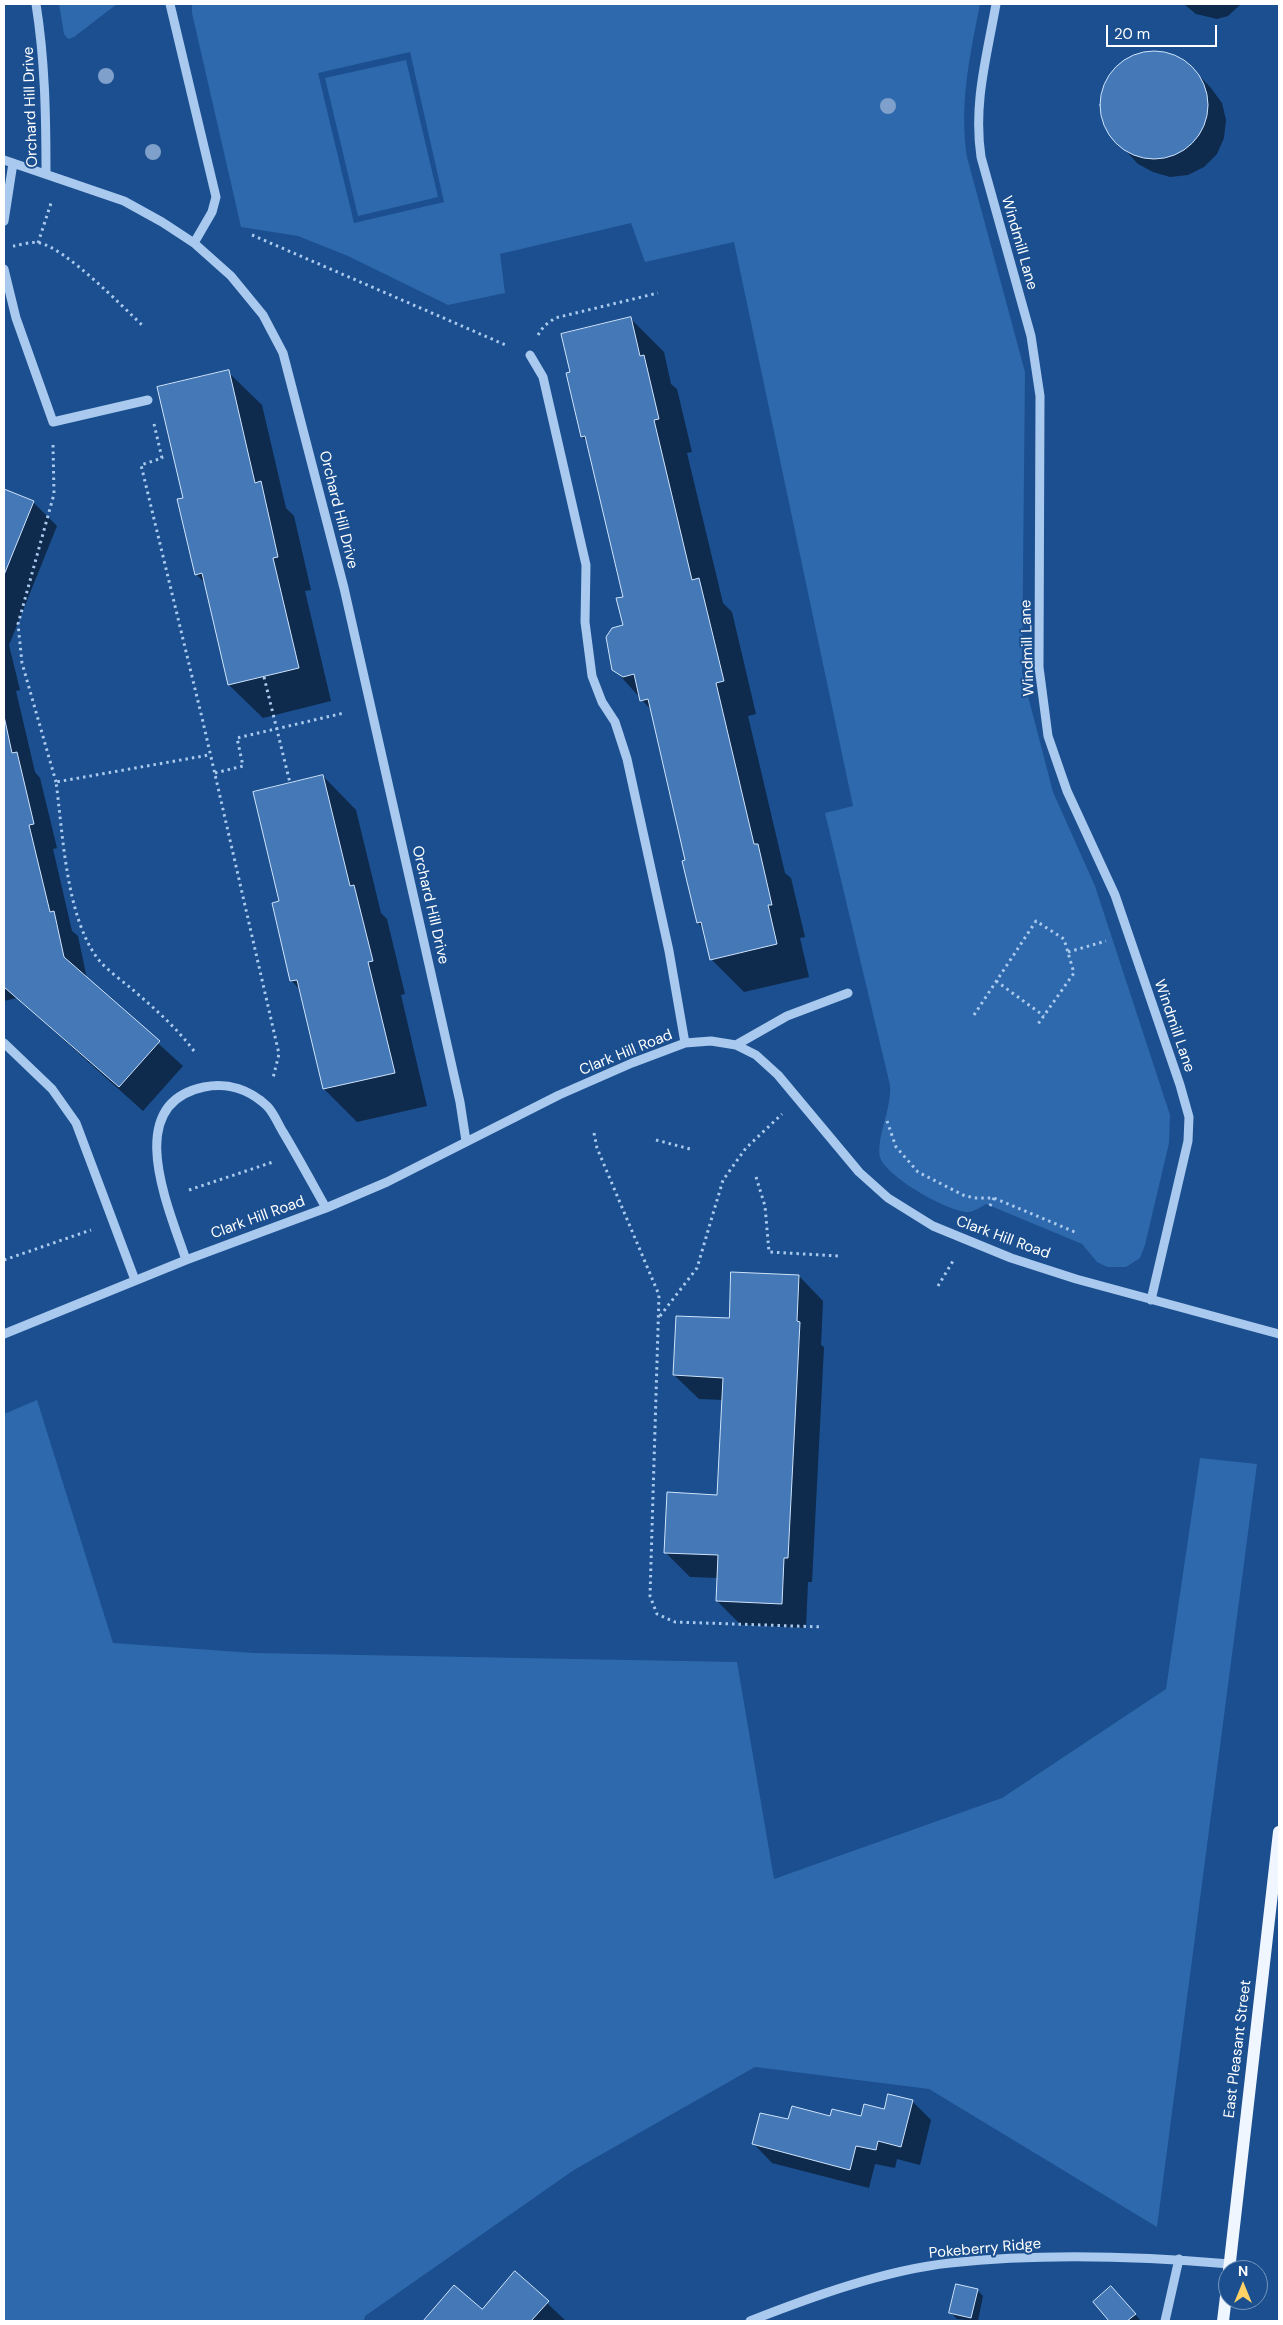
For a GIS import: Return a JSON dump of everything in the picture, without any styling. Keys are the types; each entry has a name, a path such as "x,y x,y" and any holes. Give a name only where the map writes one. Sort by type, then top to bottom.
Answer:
{"main road":[{"name":"East Pleasant Street","path":"1231,2260 1279,1832"}],"street":[{"name":"Orchard Hill Drive","path":"36,4 42,38 46,99 46,173 124,201 162,222 194,243 231,276 263,314 284,353 344,588 458,1092 466,1141"},
{"path":"170,4 216,197 212,212 194,243"},
{"name":"Windmill Lane","path":"996,4 983,64 978,102 977,133 981,157 1032,336 1040,396 1039,667 1048,736 1056,763 1115,895 1180,1085 1189,1117 1185,1159 1151,1300"},
{"path":"4,160 46,173"},
{"path":"4,221 13,163"},
{"path":"4,269 16,318 53,422 148,400"},
{"path":"530,356 543,377 586,565 585,622 592,676 602,702 615,722 627,759 671,959 685,1043"},
{"path":"736,1045 787,1016 848,993"},
{"name":"Clark Hill Road","path":"4,1334 135,1280 326,1208 387,1182 577,1087 639,1060 685,1043 711,1041 736,1045 756,1055 798,1099 859,1172 888,1198 926,1222 1011,1258 1151,1300 1279,1334"},
{"path":"4,1043 52,1089 76,1123 135,1280"},
{"path":"186,1260 164,1190 157,1161 156,1139 161,1120 172,1101 198,1088 216,1084 251,1092 269,1108 326,1208"},
{"name":"Pokeberry Ridge","path":"750,2321 865,2281 949,2263 1091,2255 1179,2260 1218,2265"},
{"path":"1165,2321 1179,2260"}],"path":[{"path":"38,243 52,198"},
{"path":"252,235 530,356 535,341 544,326 554,318 658,294"},
{"path":"4,248 38,243 48,246 90,276 142,325"},
{"path":"148,400 162,458 141,465 279,1054 273,1078"},
{"path":"53,422 54,494 18,624 22,664 56,782 67,861 78,920 98,959 174,1025 194,1051"},
{"path":"264,676 290,783"},
{"path":"214,773 243,766 237,738 344,713"},
{"path":"56,782 209,755"},
{"path":"974,1015 1036,921 1064,939 1074,973 1038,1024"},
{"path":"1068,952 1128,935"},
{"path":"996,982 1044,1016"},
{"path":"659,1317 698,1268 723,1180 746,1148 798,1099"},
{"path":"887,1121 896,1147 918,1172 963,1195 974,1198 994,1198 1075,1232"},
{"path":"594,1133 597,1148 659,1295 650,1596 657,1614 675,1622 823,1627"},
{"path":"656,1140 690,1149"},
{"path":"182,1193 279,1159"},
{"path":"756,1177 766,1206 769,1252 839,1256"},
{"path":"990,1206 994,1198"},
{"path":"4,1260 100,1227"},
{"path":"938,1286 954,1259"}],"shaded area":[{"path":"59,4 117,4 74,37 68,39 64,34"},
{"path":"192,4 980,4 967,80 964,118 965,137 967,157 1025,372 1022,673 1053,792 1095,886 1170,1115 1169,1143 1145,1245 1140,1258 1126,1267 1107,1267 1097,1262 1082,1244 986,1204 969,1212 947,1206 905,1183 884,1165 880,1157 880,1141 889,1104 890,1085 825,813 853,806 734,242 645,262 631,223 500,254 505,293 448,305 348,256 298,236 241,227 192,13","holes":["410,52 444,202 354,223 318,73"]},
{"path":"406,60 438,197 358,216 325,78"},
{"path":"37,1400 113,1643 254,1653 737,1662 774,1879 1002,1798 1166,1689 1200,1458 1257,1464 1157,2227 929,2089 755,2067 574,2170 365,2316 364,2321 4,2321 4,1414"}],"building":[{"path":"1154,51 1175,55 1192,67 1204,84 1208,105 1204,126 1192,143 1175,155 1154,159 1133,155 1116,143 1104,126 1100,105 1104,84 1116,67 1133,55"},
{"path":"631,317 640,356 644,355 659,419 654,420 692,580 699,578 724,681 716,683 754,844 758,844 772,905 768,905 777,944 710,960 701,922 697,923 682,861 685,860 648,699 640,701 634,674 623,677 612,670 606,637 612,628 623,625 616,598 623,597 585,436 581,437 566,373 570,372 561,334"},
{"path":"229,370 255,483 261,481 278,557 273,558 299,668 228,685 202,573 195,575 177,499 183,498 157,387"},
{"path":"4,489 34,501 4,575"},
{"path":"4,716 12,753 17,752 34,824 29,825 50,912 54,911 64,957 160,1041 119,1087 4,987"},
{"path":"323,775 350,886 354,885 373,961 368,962 395,1073 323,1089 297,980 290,981 272,903 279,901 253,792"},
{"path":"731,1272 799,1275 797,1321 800,1322 788,1558 784,1558 782,1604 716,1601 718,1555 664,1553 667,1492 717,1495 723,1378 673,1375 676,1316 729,1318"},
{"path":"888,2094 913,2100 901,2147 878,2141 876,2150 856,2146 850,2170 752,2144 760,2113 788,2119 792,2106 830,2116 832,2109 861,2116 864,2104 884,2109"},
{"path":"515,2271 549,2301 531,2321 423,2321 454,2285 482,2309"},
{"path":"956,2284 978,2289 971,2318 949,2313"},
{"path":"1111,2286 1136,2314 1127,2321 1109,2321 1093,2302"}]}
